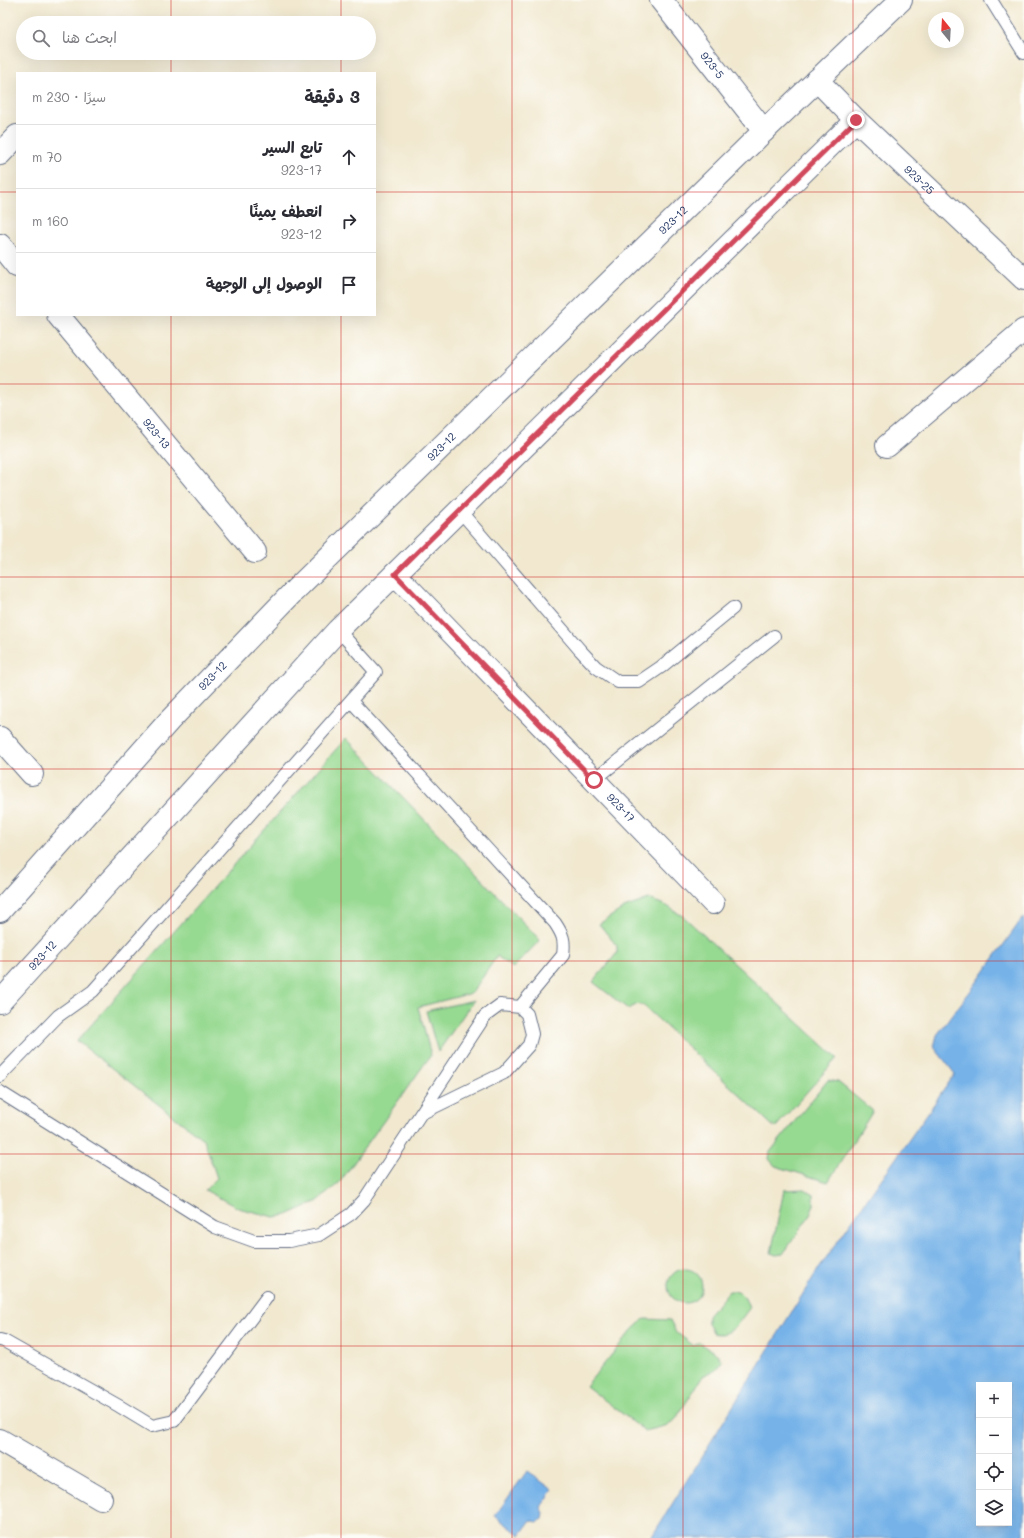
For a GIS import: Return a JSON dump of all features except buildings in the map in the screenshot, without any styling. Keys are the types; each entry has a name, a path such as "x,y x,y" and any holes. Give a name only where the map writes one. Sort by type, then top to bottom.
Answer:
{"street":[{"name":"923-5","path":"661,0 764,131"},
{"name":"923-12","path":"0,911 169,721 294,590 764,131 901,0"},
{"name":"923-25","path":"817,80 856,120 1024,279"},
{"name":"923-12","path":"0,1002 338,630 856,120"},
{"path":"0,154 16,137"},
{"path":"0,245 16,265"},
{"name":"923-13","path":"59,316 255,552"},
{"path":"886,446 1024,330"},
{"name":"923-17","path":"395,574 713,903"},
{"path":"0,738 32,774"},
{"path":"0,1440 101,1499"}],"lane":[{"path":"990,0 1024,53"},
{"path":"460,511 580,650 596,667 618,682 639,682 662,667 732,608"},
{"path":"0,1076 58,1016 93,992 376,672 338,630"},
{"path":"594,780 774,636"},
{"path":"351,701 555,923 563,935 563,955 520,1007"},
{"path":"0,1092 214,1228 254,1241 289,1241 319,1235 351,1214 364,1200 485,1016 500,1005 520,1007 527,1014 532,1034 529,1045 504,1073 422,1113"},
{"path":"0,1340 152,1426 174,1421 267,1297"}],"green space":[{"path":"346,738 540,940 513,968 497,956 472,993 418,1007 431,1055 340,1182 318,1201 287,1215 274,1217 238,1208 205,1190 217,1178 204,1140 77,1041"},
{"path":"649,899 667,906 684,917 837,1058 775,1128 644,1006 638,1004 628,1009 593,982 617,953 617,946 599,924 624,908"},
{"path":"474,1000 438,1052 426,1011"},
{"path":"828,1080 838,1082 873,1111 828,1182 775,1166 769,1159 770,1152"},
{"path":"804,1189 814,1195 814,1205 810,1215 783,1254 776,1255 771,1253 784,1190"},
{"path":"688,1269 695,1271 700,1276 702,1286 700,1296 695,1301 682,1303 675,1301 670,1296 668,1283 670,1276 675,1271"},
{"path":"729,1291 740,1293 746,1301 749,1309 738,1324 730,1331 720,1334 713,1333 708,1323 708,1316"},
{"path":"644,1319 670,1320 676,1332 694,1346 699,1342 718,1355 722,1361 717,1368 703,1376 675,1420 665,1426 645,1431 586,1386 632,1330"}],"water":[{"path":"1024,916 1024,1538 651,1538 819,1268 955,1074 934,1047 937,1035"},
{"path":"527,1471 553,1490 541,1507 544,1513 543,1519 537,1522 531,1520 520,1535 495,1516"}],"route":[{"path":"594,780 395,574 856,120"}]}
